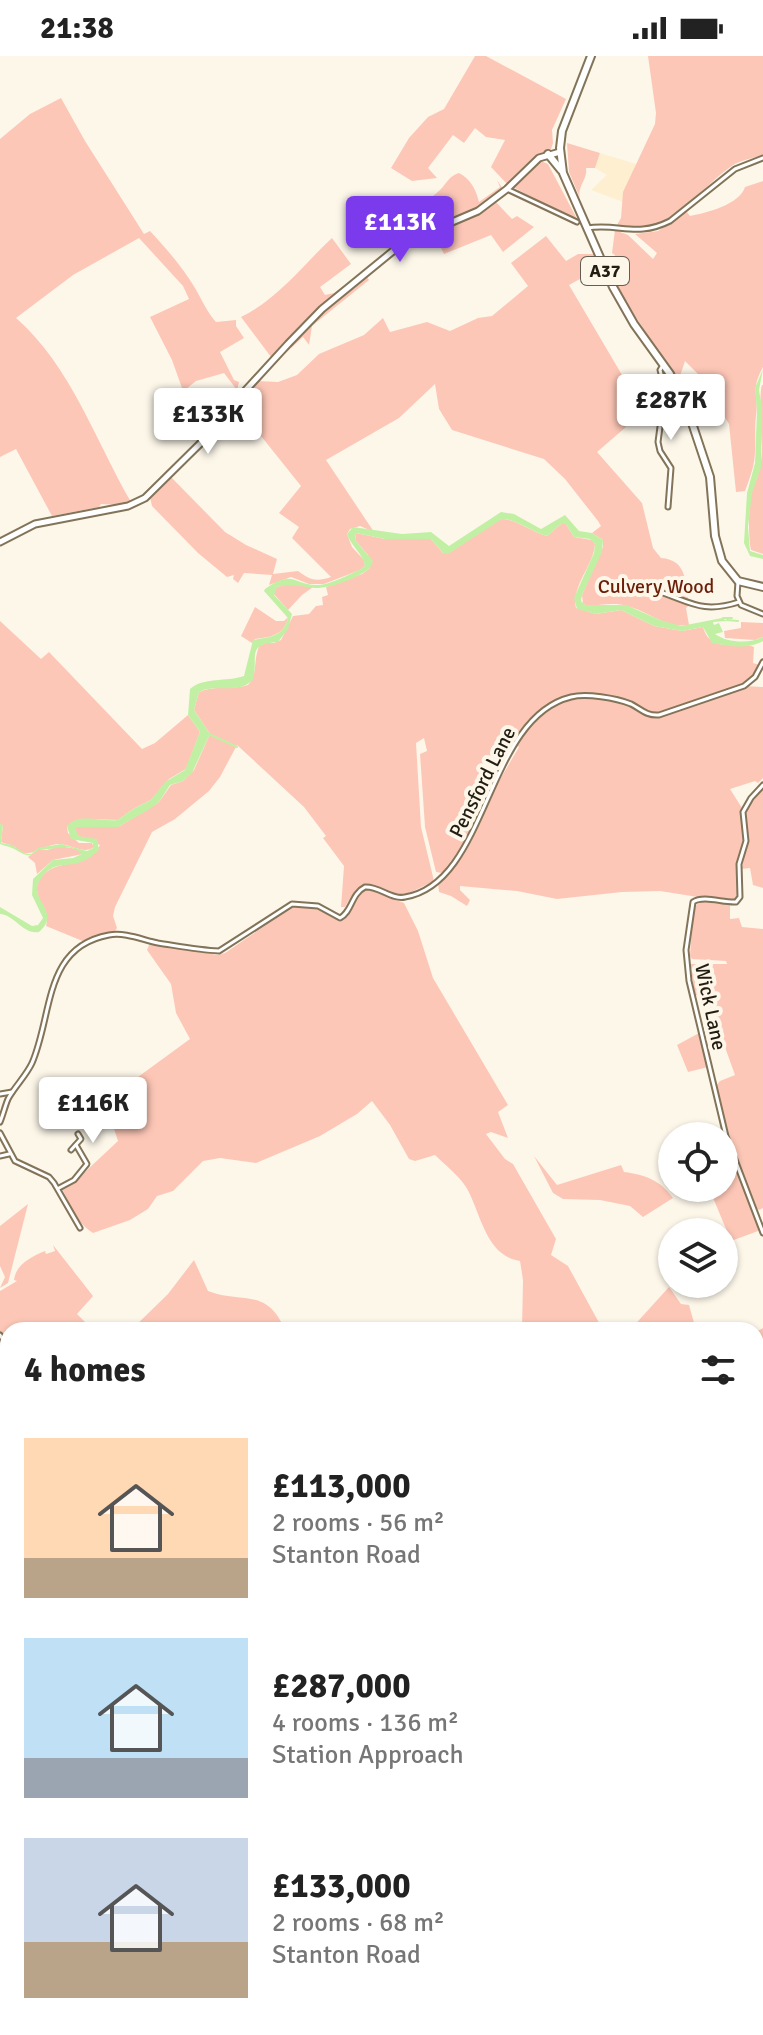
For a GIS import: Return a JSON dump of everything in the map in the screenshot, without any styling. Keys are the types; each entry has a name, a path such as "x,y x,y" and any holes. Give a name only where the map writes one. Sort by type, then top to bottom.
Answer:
{"main road":[{"name":"A37","path":"591,56 566,119 560,152 563,173 617,295 687,408 709,472 719,554 738,581"},
{"path":"0,542 35,524 128,506 145,498 220,424 244,392 322,309 393,251 417,237 478,211 507,189 539,158 560,152"},
{"path":"548,154 563,173"},
{"path":"738,581 763,587"}],"street":[{"path":"587,228 614,227 636,231 658,227 670,221 735,169 762,159"},
{"path":"507,189 577,222"},
{"path":"663,365 660,370 664,386 658,442 671,468 668,507"},
{"path":"738,581 739,602 763,614"},
{"path":"657,591 689,605 710,609 739,602"},
{"name":"Pensford Lane","path":"0,1122 12,1092 27,1072 38,1047 58,973 81,946 117,934 219,951 292,904 318,906 340,918 346,914 353,897 365,887 398,897 409,896 435,883 469,841 491,788 524,729 542,710 580,695 623,702 650,715 670,711 744,686 755,677 763,662"},
{"name":"Wick Lane","path":"763,785 743,812 746,841 739,864 740,897 736,902 702,899 693,902 686,950 719,1114 763,1233"},
{"path":"0,1094 12,1092"},
{"path":"0,1133 9,1154 20,1166 49,1177 59,1188 80,1228"},
{"path":"71,1150 81,1139 78,1134"},
{"path":"59,1188 70,1183 86,1167 87,1161 76,1145"},
{"path":"0,1156 9,1154"}],"shaded area":[{"path":"600,153 636,164 623,202 591,190 607,175 595,168"},
{"path":"763,369 759,390 762,408 761,467 752,493 748,527 750,551 763,555 763,559 750,556 744,543 747,493 755,463 755,388"},
{"path":"501,512 514,514 541,529 565,515 579,531 592,533 603,540 602,552 582,595 581,601 585,605 626,605 681,626 722,618 727,621 713,622 714,625 719,623 723,632 715,634 720,637 745,642 763,637 763,641 744,646 712,643 703,627 682,631 654,626 621,610 596,614 577,609 574,598 595,544 590,539 574,537 566,524 561,524 547,536 502,519 448,554 443,553 431,539 385,539 356,533 355,540 373,561 370,568 352,579 330,586 277,587 274,595 292,614 288,629 278,642 257,649 253,680 240,687 199,692 194,710 210,734 192,773 183,781 170,785 159,802 118,827 75,827 78,836 97,839 99,850 81,862 57,866 44,874 37,887 47,918 39,932 28,931 0,914 0,907 32,926 38,925 43,918 32,895 33,879 53,860 82,854 67,847 39,849 26,855 0,844 0,824 3,825 1,843 12,845 26,854 38,848 61,844 87,851 93,848 93,843 71,839 67,826 83,818 118,820 151,800 165,782 185,770 200,732 188,715 190,689 208,681 244,676 253,640 275,635 286,624 288,618 265,589 288,579 310,585 324,584 361,569 365,566 364,562 347,534 353,527 402,534 431,532 449,546"}],"green space":[{"path":"475,56 486,56 566,99 552,130 551,149 537,155 507,184 491,167 505,140 486,137 475,128 464,143 453,135 428,168 437,178 412,181 391,168 409,138 428,117 444,109"},
{"path":"648,56 763,56 763,155 733,165 667,219 636,228 617,225 621,218 623,192 655,124"},
{"path":"61,98 144,234 150,231 174,258 216,322 236,320 236,326 244,338 220,352 234,380 239,382 237,390 224,373 182,388 150,317 189,299 183,286 139,238 73,275 16,318 52,358 67,381 131,502 101,504 99,507 52,516 16,449 0,457 0,139 30,114"},
{"path":"567,143 600,153 595,168 586,168 580,198 569,172"},
{"path":"541,161 548,164 576,217 569,218 513,187"},
{"path":"459,173 472,185 479,202 500,187 497,180 503,189 478,209 419,233 422,207 450,178"},
{"path":"763,181 763,367 756,387 753,467 745,491 736,492 729,424 699,375 685,361 678,382 624,299 610,270 615,255 612,253 615,230 628,235 653,259 657,253 635,234 658,231 686,211 690,216 722,207 737,198 745,187"},
{"path":"495,201 512,219 517,216 534,227 503,252 491,235 444,254 436,238 441,229 479,214"},
{"name":"Culvery Wood","path":"546,236 566,261 578,254 594,254 600,268 569,285 625,380 626,427 597,452 642,503 653,548 661,558 681,568 687,589 689,625 673,624 622,605 583,604 582,595 603,547 603,540 592,533 601,526 598,521 565,479 544,459 452,430 439,409 435,384 399,418 326,460 374,532 360,526 350,529 347,534 352,547 364,560 365,566 360,570 324,584 309,584 291,577 269,585 272,575 244,573 238,583 233,579 234,575 227,577 198,553 152,506 150,497 170,476 225,532 277,559 273,574 298,571 313,579 331,577 292,538 299,527 279,513 301,486 257,431 234,412 258,381 278,382 297,375 319,354 364,335 383,318 390,332 427,322 450,331 478,318 492,316 528,286 511,263"},
{"path":"332,238 351,264 320,287 325,295 334,293 363,271 369,280 312,326 309,345 303,337 277,361 241,317 267,301"},
{"path":"762,385 763,554 751,550 749,528 751,494 761,458"},
{"path":"502,519 547,536 561,524 566,524 574,537 592,540 594,552 577,592 576,608 596,614 621,610 654,626 682,631 703,627 707,636 718,644 754,647 753,663 760,665 755,676 744,686 763,687 763,778 758,783 755,781 730,789 742,808 744,840 736,871 739,896 735,900 723,901 660,891 557,899 517,891 460,886 470,900 467,906 439,892 438,882 471,842 496,786 519,747 514,744 503,755 505,760 468,838 442,873 436,872 425,827 420,754 427,751 424,738 416,743 421,827 434,881 403,896 377,887 363,887 345,907 341,907 344,866 323,838 326,836 304,807 237,745 209,791 175,819 152,832 115,907 115,931 85,942 46,926 46,914 37,888 44,874 87,858 100,845 76,835 75,827 120,826 159,802 171,785 183,781 194,770 210,734 194,710 199,692 248,685 261,643 281,640 293,616 309,614 316,606 323,605 322,597 328,595 326,587 370,568 368,555 355,540 356,533 385,539 431,539 443,553"},
{"path":"289,584 313,587 288,610 273,593 277,587"},
{"path":"255,607 276,621 284,621 288,617 280,631 255,639 252,643 241,636"},
{"path":"0,621 41,659 49,652 142,749 155,743 188,715 200,732 186,769 169,779 151,800 118,820 84,819 67,826 68,833 79,843 92,843 94,847 90,849 58,844 26,853 1,842"},
{"path":"741,622 763,623 763,637 755,640 725,638 724,631 741,628"},
{"path":"763,787 763,888 753,885 750,868 742,869 747,839 745,812"},
{"path":"59,846 77,849 83,854 53,860 37,874 35,863 28,857 39,849"},
{"path":"369,889 404,903 418,931 433,978 508,1105 498,1112 508,1138 491,1132 486,1134 505,1159 513,1164 556,1239 551,1255 568,1266 599,1322 522,1322 520,1261 508,1257 491,1242 466,1187 435,1155 415,1161 409,1159 372,1101 357,1114 320,1136 256,1163 220,1158 203,1161 173,1191 157,1196 148,1209 130,1220 93,1233 72,1209 62,1189 71,1185 118,1141 105,1101 190,1039 176,1013 171,984 147,950 150,943 218,955 292,907 317,908 341,922"},
{"path":"703,901 730,905 730,919 739,918 742,927 763,929 763,1208 759,1210 751,1205 758,1231 738,1238 738,1218 721,1218 715,1202 738,1202 738,1122 726,1122 715,1087 720,1081 735,1075 707,997 695,995 690,964 727,964 726,961 692,959 690,956 696,905"},
{"path":"701,1032 708,1067 688,1072 677,1045"},
{"path":"534,1156 557,1185 621,1165 624,1172 658,1183 658,1202 667,1202 643,1217 630,1206 600,1200 563,1199 553,1193"},
{"path":"28,1204 8,1283 0,1288 5,1277 0,1266 0,1226"},
{"path":"53,1245 93,1296 77,1314 85,1322 0,1322 0,1291 17,1281 14,1280 15,1274 25,1262 45,1251 46,1254 55,1251"},
{"path":"194,1260 208,1291 262,1302 281,1322 139,1322 168,1294"},
{"path":"659,1298 677,1298 681,1304 689,1305 694,1322 637,1322"}],"waterway":[{"path":"723,618 732,618"},
{"path":"727,620 738,621"},
{"path":"209,734 237,747"}]}
